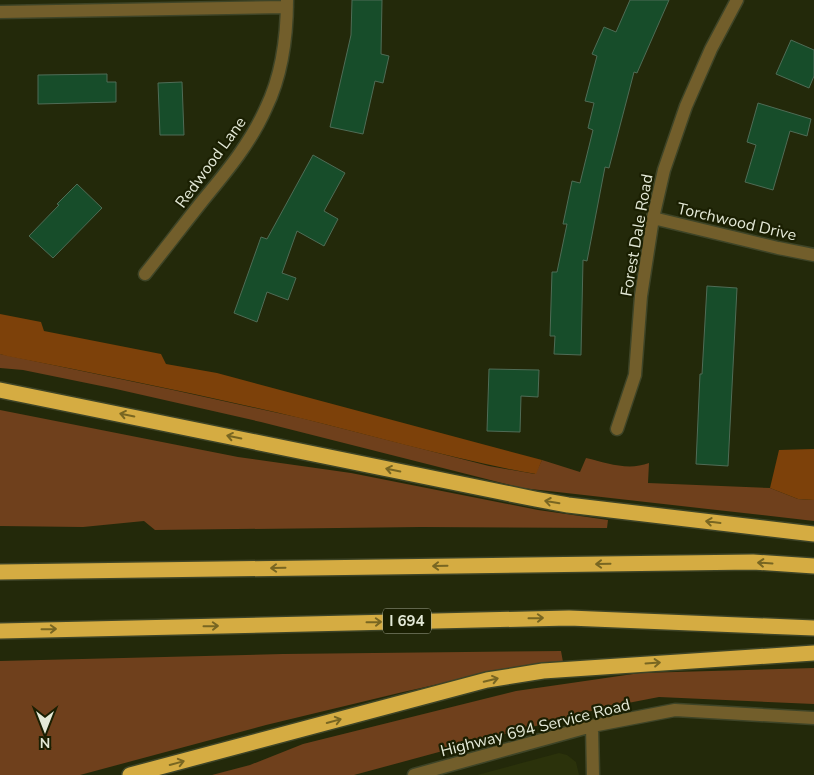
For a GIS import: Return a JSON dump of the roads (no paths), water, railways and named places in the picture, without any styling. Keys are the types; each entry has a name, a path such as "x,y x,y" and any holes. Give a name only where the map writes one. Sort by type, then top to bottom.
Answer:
{"highway":[{"path":"0,390 527,498 578,506 814,534"},
{"path":"0,572 752,562 814,566"},
{"name":"I 694","path":"0,630 569,618 814,628"},
{"path":"130,775 487,680 515,675 578,668 814,653"}],"street":[{"name":"Forest Dale Road","path":"617,429 635,375 641,296 653,218 664,170 686,106 711,49 737,0"},
{"path":"0,12 287,3"},
{"name":"Redwood Lane","path":"145,274 249,142 267,107 278,77 285,38 287,3"},
{"name":"Torchwood Drive","path":"653,218 814,255"},
{"name":"Highway 694 Service Road","path":"414,775 592,726 675,710 814,718"},
{"path":"592,726 593,775"}]}
